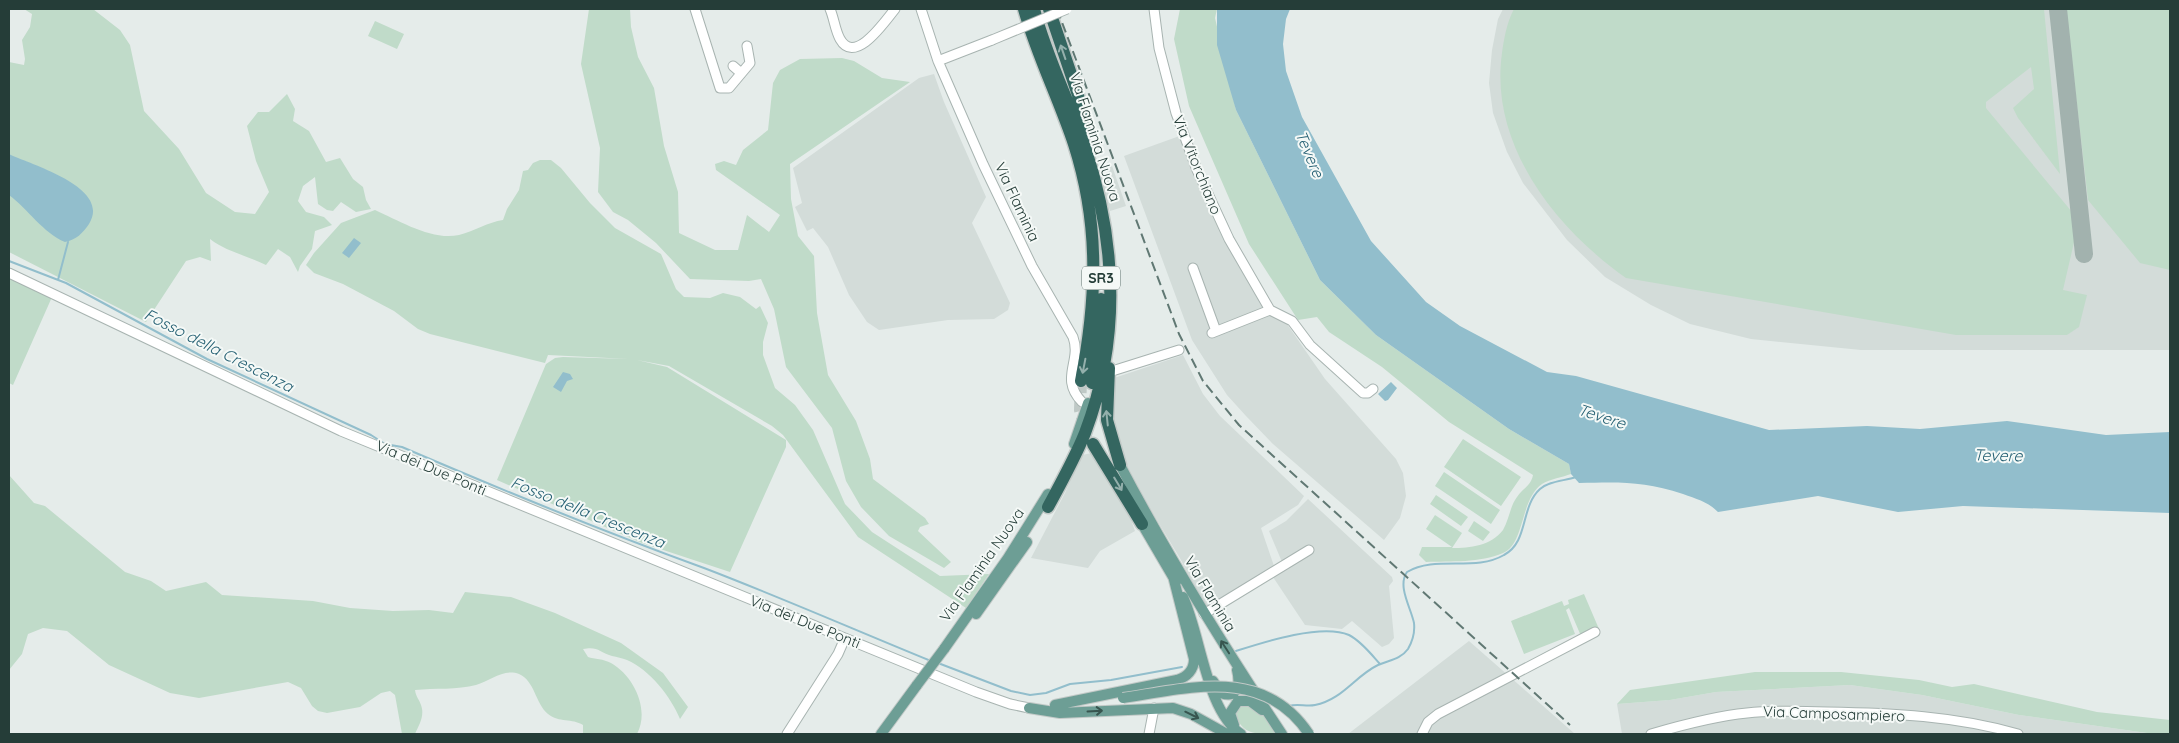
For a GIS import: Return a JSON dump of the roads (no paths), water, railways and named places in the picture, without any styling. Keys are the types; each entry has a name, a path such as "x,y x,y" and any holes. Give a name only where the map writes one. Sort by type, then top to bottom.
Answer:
{"highway":[{"name":"Via Flaminia Nuova","path":"1024,9 1077,155"},
{"name":"Via Flaminia Nuova","path":"1034,9 1091,165 1103,211 1109,252 1112,294 1109,338"},
{"path":"1050,12 1078,95 1091,165"},
{"path":"1077,155 1090,208 1094,254 1093,312 1081,381"},
{"name":"SR3","path":"1077,155 1092,195 1101,264 1101,323 1085,403"},
{"path":"1109,338 1107,420 1120,465"},
{"name":"SR3","path":"1048,507 1071,466 1089,422 1109,338"},
{"path":"1093,444 1142,524"}],"main road":[{"name":"Via Flaminia Nuova","path":"946,650 1040,509 1072,448 1085,403"},
{"name":"Via Flaminia","path":"1120,465 1148,519 1204,614 1282,734"},
{"name":"Via Flaminia Nuova","path":"887,734 946,650 1017,558 1048,507"},
{"name":"Via Flaminia","path":"1142,524 1173,576 1189,609 1218,707 1226,720 1240,733"},
{"path":"1154,708 1162,695 1177,680 1189,673 1194,659 1173,576"},
{"path":"1208,672 1219,690 1229,695 1236,691 1240,684 1237,665"},
{"path":"1055,705 1177,680"},
{"name":"Via Flaminia Nuova","path":"880,734 920,686"},
{"path":"1029,708 1209,686 1241,688 1260,694 1278,704 1294,716 1309,734"},
{"path":"1240,733 1230,716 1231,708 1238,701 1252,702 1270,717"},
{"path":"1029,708 1060,713 1154,708 1181,710 1226,734"}],"street":[{"path":"695,9 720,88 729,88 750,63 747,46"},
{"path":"830,9 841,40 854,48 868,40 895,9"},
{"name":"Via Flaminia","path":"921,9 938,61 983,164 1032,266 1073,337 1075,346 1071,386 1074,394 1085,403"},
{"path":"938,61 992,40 1050,12 1067,9"},
{"name":"Via Vitorchiano","path":"1154,9 1163,65 1189,150 1223,227 1270,310"},
{"path":"733,66 741,73"},
{"path":"1193,268 1213,332 1270,310 1292,322 1310,345 1363,393 1368,393 1373,389"},
{"name":"Via dei Due Ponti","path":"9,273 324,424 588,534 995,699 1029,708"},
{"path":"1109,372 1178,350"},
{"path":"1204,614 1309,550"},
{"path":"830,632 838,654"},
{"path":"1422,734 1428,722 1438,714 1595,632"},
{"path":"787,734 838,654 845,638"},
{"path":"1149,734 1154,708"},
{"name":"Via Camposampiero","path":"1651,734 1746,713 1808,711 1862,712 1984,724 2018,734"}],"water":[{"name":"Tevere","path":"1217,9 1290,9 1286,19 1283,44 1286,71 1302,117 1371,241 1426,302 1460,326 1547,372 1576,376 1769,430 1867,426 1920,429 2007,421 2106,435 2170,432 2170,513 1963,506 1898,512 1818,496 1718,512 1698,499 1656,487 1620,483 1579,483 1571,474 1569,464 1509,429 1376,335 1320,280 1236,110 1217,45"},
{"path":"9,154 50,171 80,188 89,199 93,211 89,224 79,236 65,242 57,238 9,195"},
{"path":"354,238 361,243 349,258 342,253"},
{"path":"563,372 570,374 573,379 567,381 561,392 553,387"},
{"path":"1391,382 1397,388 1388,400 1385,401 1378,394"}],"waterway":[{"path":"58,280 68,242"},
{"name":"Fosso della Crescenza","path":"9,261 66,283 207,359 371,435 385,444 402,447 552,510 732,579 931,661"},
{"path":"1289,706 1312,705 1325,702 1341,693 1362,675 1378,665 1398,658 1405,653 1414,633 1414,623 1403,584 1407,572 1418,567 1481,562 1493,560 1504,555 1517,542 1529,505 1540,489 1552,483 1576,477"},
{"name":"Fosso della Crescenza","path":"1236,651 1309,632 1338,632 1349,635 1358,641 1380,664"},
{"name":"Fosso della Crescenza","path":"938,663 1011,691 1030,695 1046,693 1070,684 1111,680 1182,667"}],"tunnel":[{"path":"1081,381 1080,410 1084,425"}],"railway":[{"path":"1057,9 1179,334 1203,381 1239,425 1570,725"}]}
